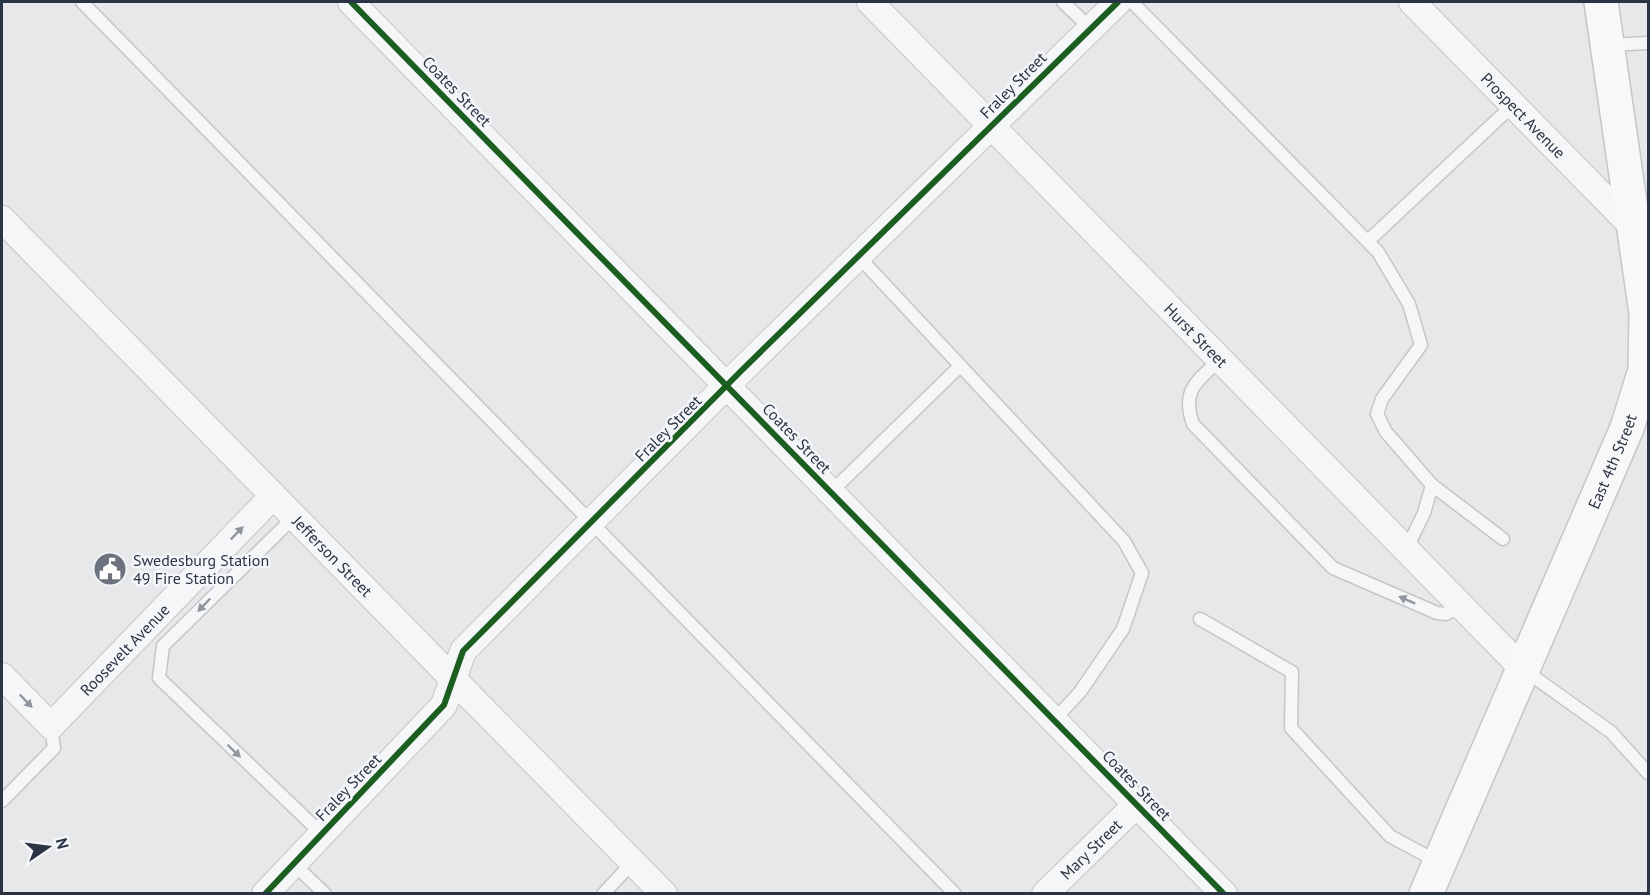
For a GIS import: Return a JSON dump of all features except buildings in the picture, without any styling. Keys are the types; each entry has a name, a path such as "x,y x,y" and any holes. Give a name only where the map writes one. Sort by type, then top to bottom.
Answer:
{"main road":[{"name":"East 4th Street","path":"1426,894 1627,428 1646,370 1646,313 1601,2"}],"street":[{"name":"Coates Street","path":"351,2 1224,894"},
{"name":"Hurst Street","path":"870,2 1523,669"},
{"name":"Fraley Street","path":"265,894 444,705 463,651 858,256 1118,2"},
{"name":"Prospect Avenue","path":"1412,2 1634,228"},
{"name":"Jefferson Street","path":"2,219 664,894"},
{"name":"Roosevelt Avenue","path":"51,726 273,496"},
{"path":"2,676 51,726"},
{"name":"Mary Street","path":"1045,894 1137,804"}],"lane":[{"path":"82,2 955,894"},
{"path":"1063,2 1090,28"},
{"path":"1132,2 1378,252 1409,304 1421,345 1382,399 1377,414 1386,432 1432,485 1503,539"},
{"path":"1607,45 1648,43"},
{"path":"1368,241 1513,105"},
{"path":"858,256 959,367 1124,541 1142,573 1123,629 1080,692 1054,720"},
{"path":"1220,360 1195,383 1188,397 1193,424 1333,568 1437,613 1446,614 1461,606"},
{"path":"831,492 959,367"},
{"path":"1406,550 1424,513 1432,485"},
{"path":"294,517 163,646 159,678 322,834"},
{"path":"1200,619 1292,672 1291,728 1390,836 1439,862"},
{"path":"1523,669 1611,732 1648,773"},
{"path":"2,801 54,748 51,726"},
{"path":"603,894 633,862"},
{"path":"294,864 325,894"}],"cycle path":[{"path":"351,2 1224,894"},
{"path":"265,894 444,705 463,651 742,370 1118,2"}],"place":[{"name":"Swedesburg Station 49 Fire Station","path":"110,569"}]}
